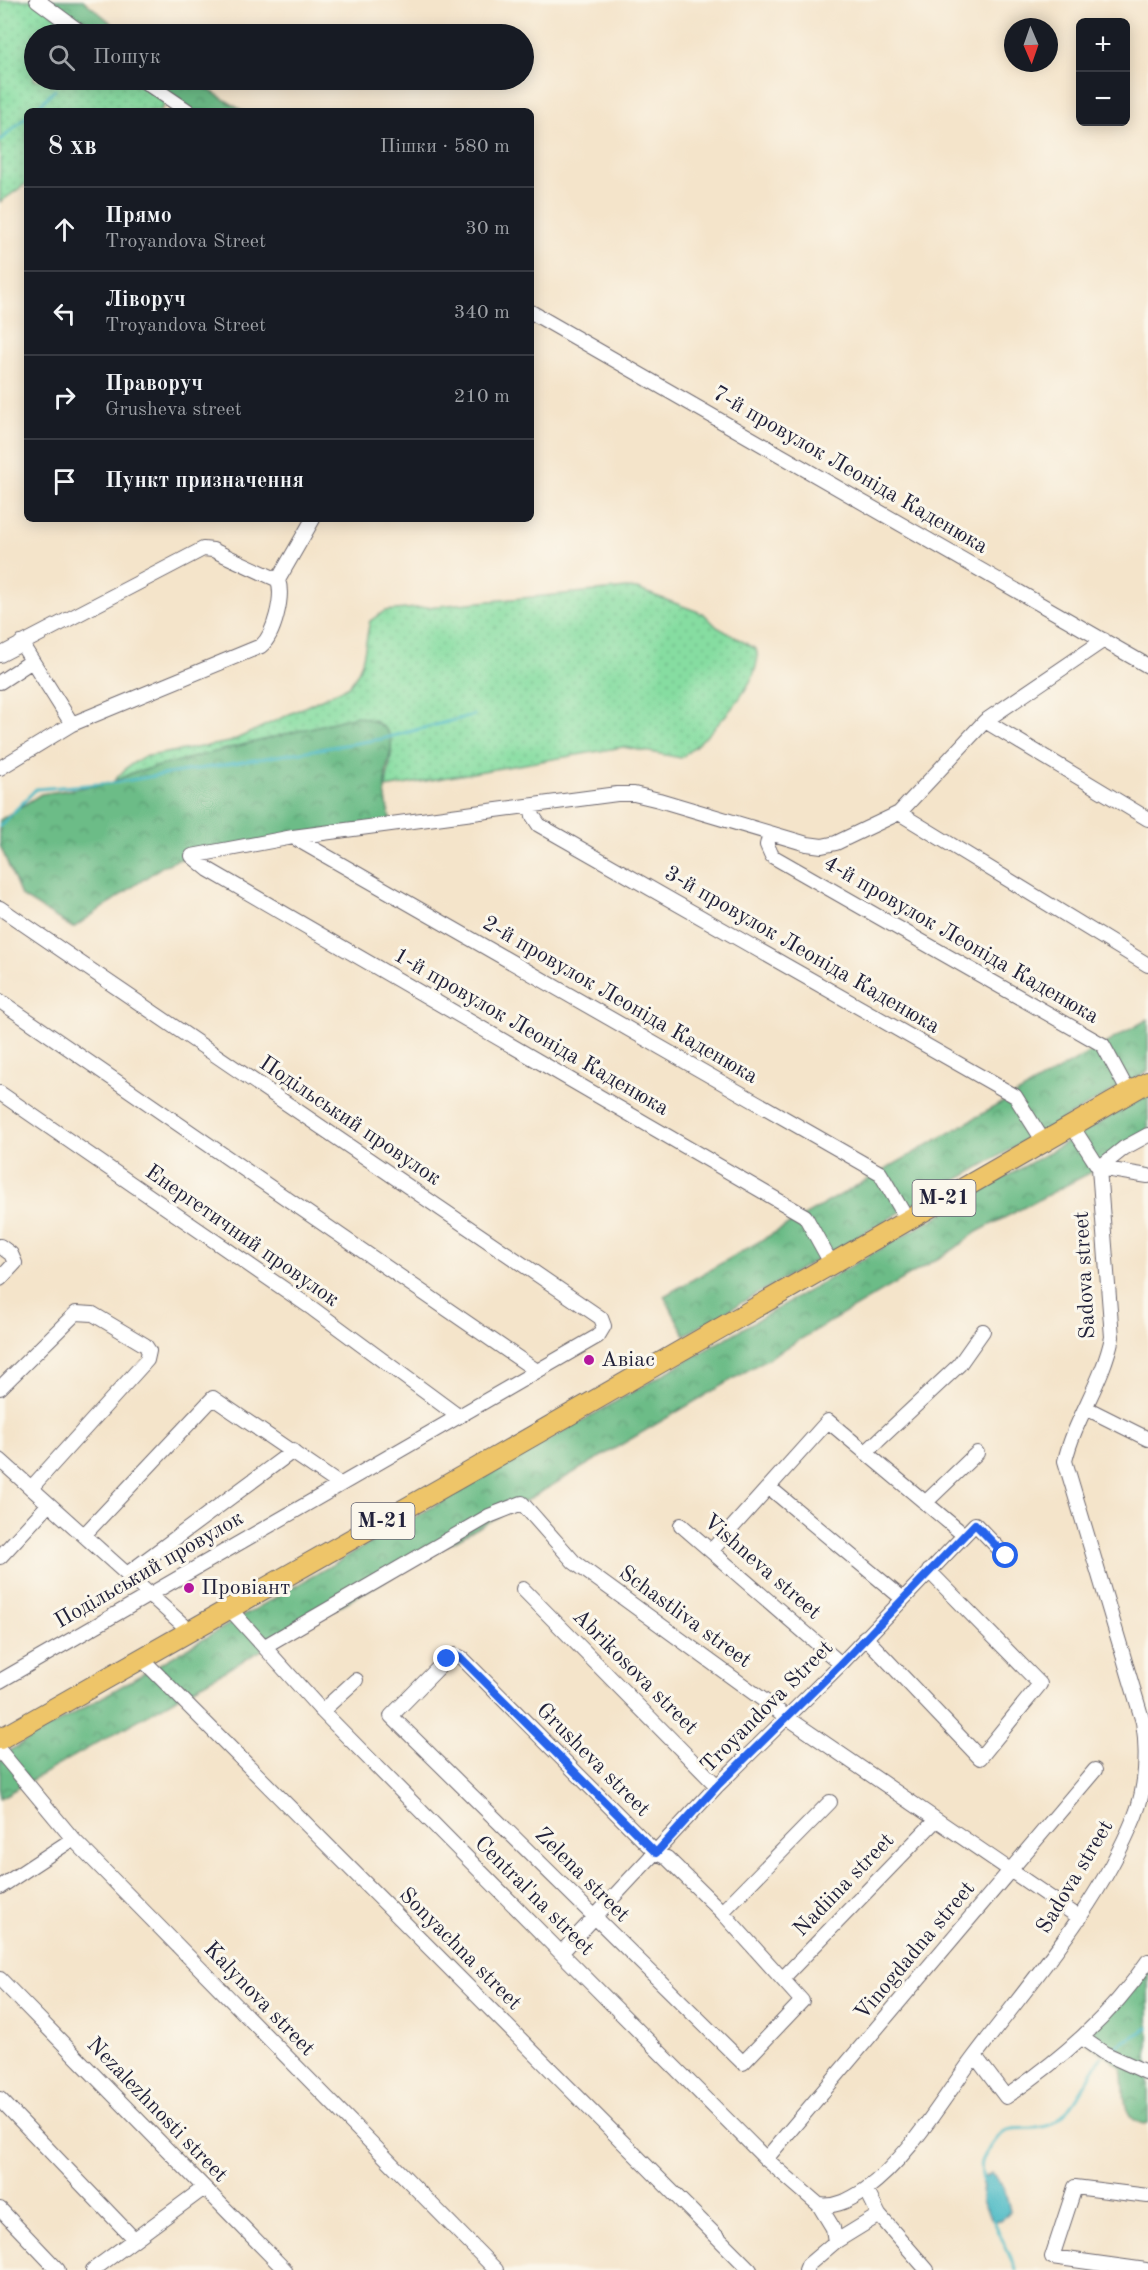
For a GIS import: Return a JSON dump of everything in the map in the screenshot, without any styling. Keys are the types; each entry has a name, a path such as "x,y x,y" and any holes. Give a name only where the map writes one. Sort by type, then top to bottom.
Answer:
{"highway":[{"name":"М-21","path":"0,1739 567,1419 831,1263 1148,1082"}],"street":[{"path":"37,0 69,24"},
{"path":"157,90 184,108"},
{"name":"7-й провулок Леоніда Каденюка","path":"534,314 1148,666"},
{"path":"0,768 72,724 261,646 270,632 280,592 278,580 311,522"},
{"path":"0,655 21,642 203,549 213,550 278,580"},
{"path":"293,837 634,794 807,844 822,846 836,843 899,813 985,721 1104,640"},
{"path":"21,642 72,724"},
{"path":"0,682 32,661"},
{"path":"985,721 1148,819"},
{"name":"3-й провулок Леоніда Каденюка","path":"531,806 533,816 539,825 1015,1096 1044,1142"},
{"path":"899,813 1148,965"},
{"name":"4-й провулок Леоніда Каденюка","path":"770,833 767,845 772,856 1103,1045 1129,1093"},
{"name":"1-й провулок Леоніда Каденюка","path":"293,837 192,856 209,870 418,993 805,1215 831,1263"},
{"name":"2-й провулок Леоніда Каденюка","path":"293,837 880,1173 907,1219"},
{"name":"Подільський провулок","path":"0,908 601,1318 604,1326 598,1336 0,1681"},
{"path":"0,1001 537,1371"},
{"name":"Енергетичний провулок","path":"0,1093 313,1309 458,1416"},
{"path":"1072,1126 1099,1168 1148,1176"},
{"path":"1099,1168 1124,1148 1148,1135"},
{"name":"Sadova street","path":"819,2205 838,2205 866,2189 902,2154 1080,1918 1110,1867 1135,1815 1146,1745 1137,1698 1065,1461 1071,1437 1107,1360 1112,1337 1099,1168"},
{"path":"0,1246 11,1254 15,1263 0,1279"},
{"path":"0,1388 76,1313 93,1314 145,1345 149,1351 147,1360 31,1488"},
{"path":"865,1453 959,1365 983,1331"},
{"path":"84,1535 211,1399 218,1399 339,1484"},
{"path":"1086,1408 1148,1439"},
{"path":"711,1551 828,1421 964,1536 975,1524 1006,1556"},
{"path":"127,1574 293,1451"},
{"path":"925,1503 977,1453"},
{"path":"0,1460 190,1631"},
{"path":"770,1488 903,1599"},
{"name":"Schastliva street","path":"265,1646 489,1516 522,1503 574,1562 788,1718 935,1821 1080,1918"},
{"path":"0,1557 49,1504"},
{"name":"Vishneva street","path":"681,1525 841,1664"},
{"name":"Troyandova Street","path":"561,1953 717,1786 788,1718 964,1536"},
{"path":"866,1637 980,1758 1040,1684 929,1571"},
{"name":"Abrikosova street","path":"523,1589 717,1786"},
{"name":"Central'na street","path":"229,1608 322,1711 561,1953 766,2159 819,2205"},
{"name":"Grusheva street","path":"391,1716 447,1659 455,1655 462,1659 656,1853 667,1858 722,1912 783,1977 802,2001 743,2063"},
{"name":"Sonyachna street","path":"141,1658 750,2270"},
{"path":"322,1711 356,1680"},
{"name":"Zelena street","path":"391,1716 743,2063"},
{"name":"Kalynova street","path":"0,1751 74,1839 496,2270"},
{"name":"Vinogdadna street","path":"766,2159 1095,1770"},
{"path":"722,1912 830,1802"},
{"name":"Nadiina street","path":"783,1977 935,1821"},
{"path":"0,1887 74,1839"},
{"path":"975,2056 1006,2097 1037,2077 1082,2038 1129,1989 1148,1962"},
{"name":"Nezalezhnosti street","path":"0,1979 285,2270"},
{"path":"1082,2038 1104,2053 1148,2073"},
{"path":"0,2099 134,2239"},
{"path":"1146,2270 1052,2257 1075,2187 1148,2196"},
{"path":"93,2270 204,2188"},
{"path":"866,2189 879,2215 927,2270"},
{"path":"819,2205 833,2228 835,2242"},
{"path":"0,2209 58,2270"},
{"path":"806,2270 808,2265 835,2242 879,2215"}],"green space":[{"path":"0,0 37,0 69,24 24,24 24,90 156,90 168,99 162,108 24,108 24,185 0,202"},
{"path":"37,0 83,0 113,24 69,24"},
{"path":"157,90 209,90 238,108 184,108"},
{"path":"627,588 637,589 704,614 717,627 756,649 757,662 743,693 718,724 681,758 623,747 385,788 391,760 390,743 382,727 374,720 132,773 112,783 127,767 143,757 230,742 347,687 361,665 370,621 385,611"},
{"path":"357,716 385,728 390,736 391,745 385,790 391,823 177,860 163,866 73,928 21,896 0,845 0,820 41,794 112,783 132,773"},
{"path":"1148,1019 1148,1071 685,1335 664,1296"},
{"path":"1148,1095 1148,1135 1099,1168 977,1232 954,1249 522,1503 0,1798 0,1756"},
{"path":"1148,1961 1148,2123 1145,2124 1136,2121 1127,2110 1122,2068 1082,2038"}],"water":[{"path":"992,2173 1004,2188 1010,2211 1001,2221 993,2221 982,2201 983,2178"}],"waterway":[{"path":"36,108 55,90"},
{"path":"0,141 24,119"},
{"path":"0,826 36,789 112,783 381,739 474,715"},
{"path":"1108,2051 1148,2028"},
{"path":"983,2181 981,2167 983,2160 1000,2135 1007,2130 1042,2127 1055,2122 1075,2101 1101,2058"},
{"path":"993,2219 1016,2270"}],"place":[{"name":"Авіас","path":"589,1360"},
{"name":"Провіант","path":"189,1588"}],"route":[{"path":"447,1659 455,1655 462,1659 656,1853 717,1786 788,1718 975,1524 1006,1556"}]}
